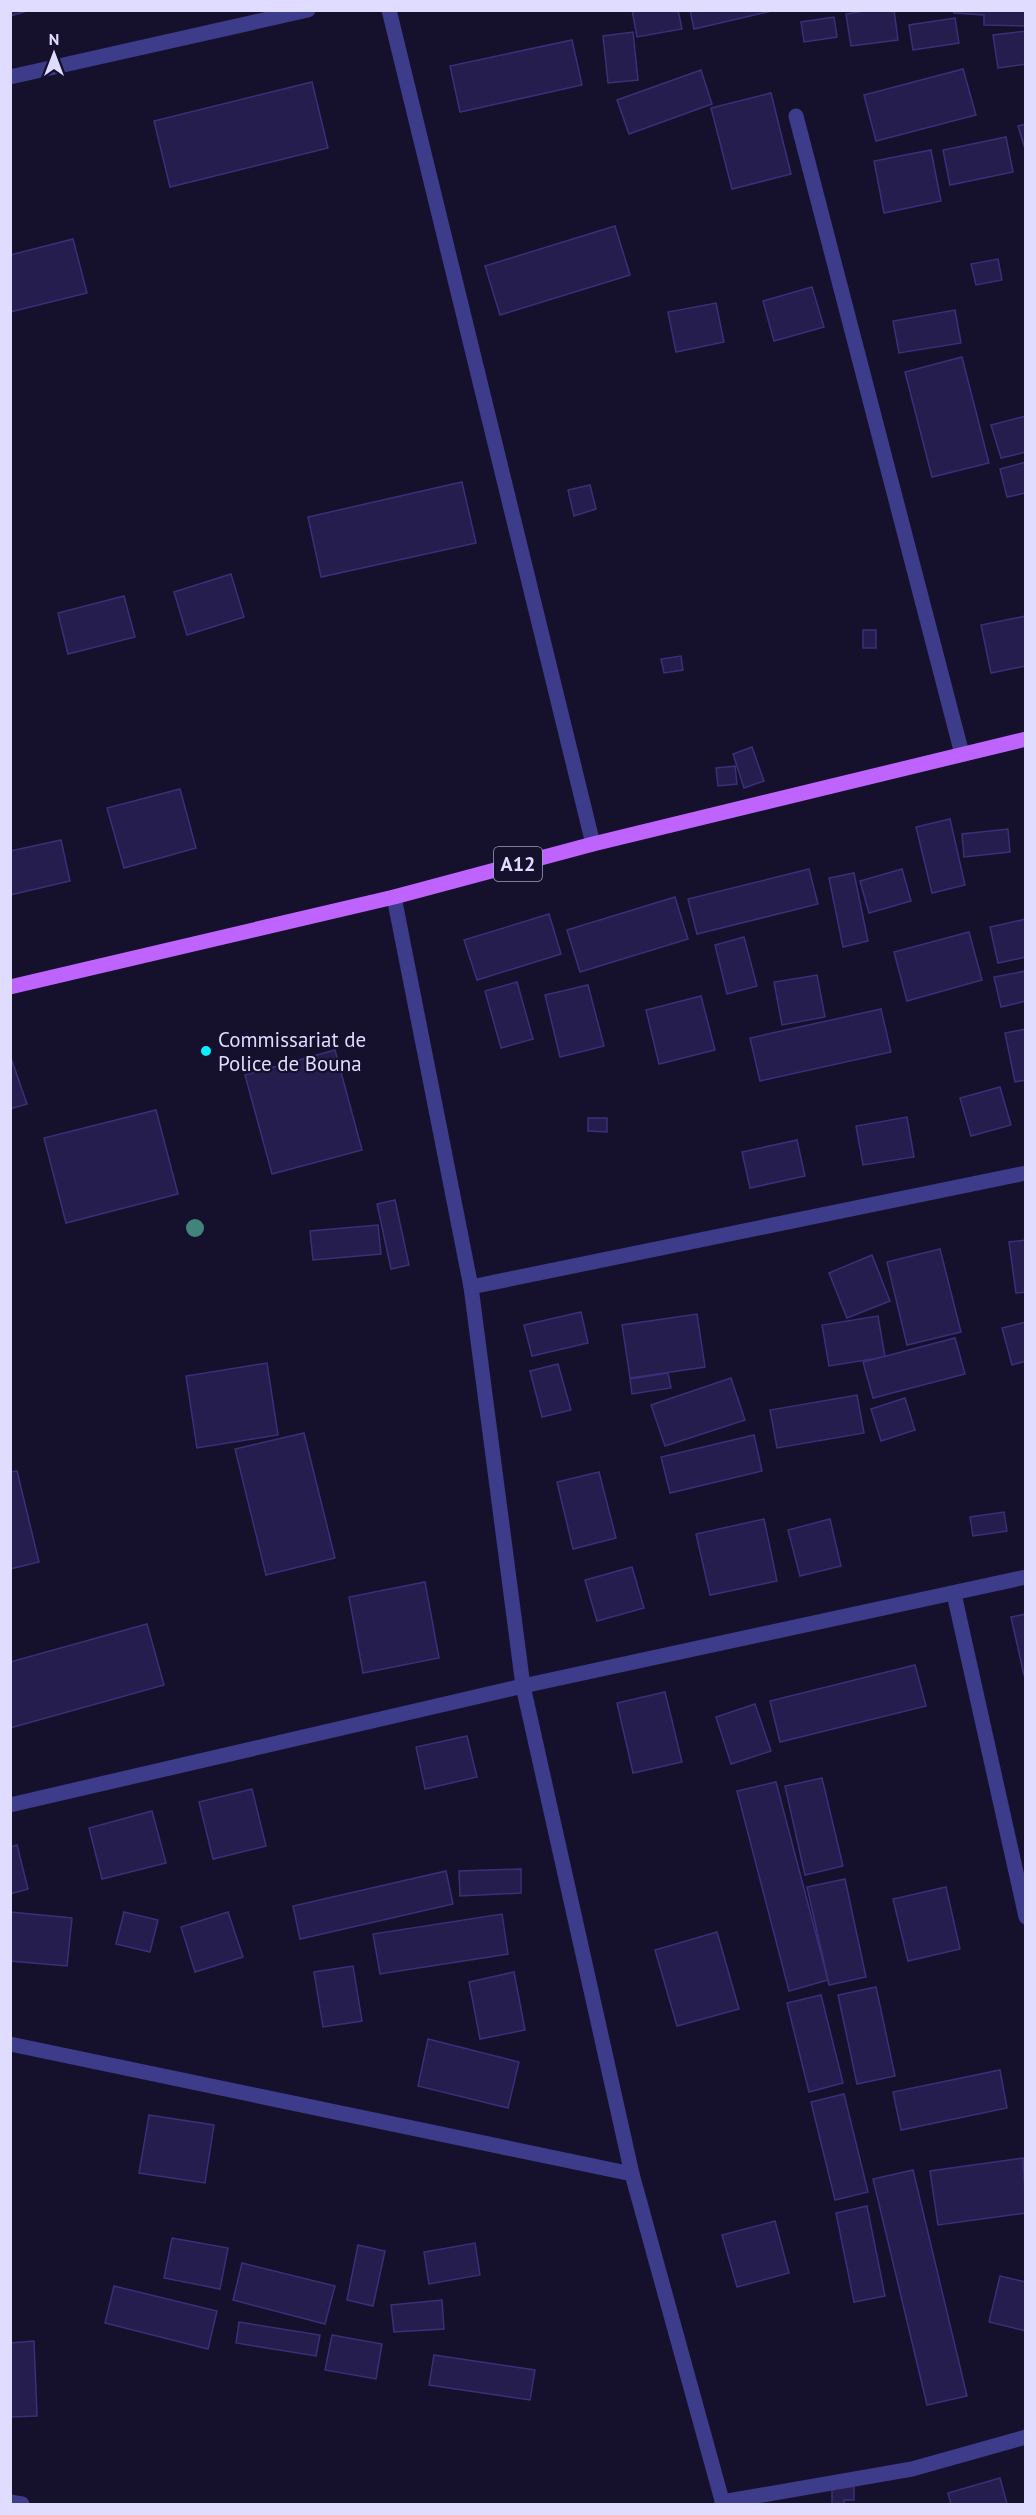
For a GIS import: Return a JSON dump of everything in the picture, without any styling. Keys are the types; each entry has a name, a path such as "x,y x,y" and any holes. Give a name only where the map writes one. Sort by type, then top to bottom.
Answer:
{"main road":[{"name":"A12","path":"10,987 394,897 592,844 1026,739"}],"street":[{"path":"10,77 308,10"},
{"path":"389,10 592,844"},
{"path":"796,116 962,754"},
{"path":"394,897 471,1287 523,1686 632,2175 723,2503 912,2469 1026,2437"},
{"path":"471,1287 1026,1173"},
{"path":"10,1805 523,1686 1026,1577"},
{"path":"954,1594 1026,1917"},
{"path":"10,2044 632,2175"},
{"path":"10,2502 22,2505"}],"building":[{"path":"10,10 24,10 24,12 10,16"},
{"path":"632,10 678,10 682,29 637,37"},
{"path":"690,10 776,10 694,29"},
{"path":"870,10 894,10 898,40 851,46 846,14"},
{"path":"954,10 1026,10 1026,26 984,25 984,15 954,13"},
{"path":"834,17 837,37 804,42 801,22"},
{"path":"955,18 959,43 913,50 909,25"},
{"path":"1026,31 1026,64 998,68 993,35"},
{"path":"633,32 638,80 608,83 603,36"},
{"path":"572,40 582,85 460,112 450,66"},
{"path":"963,69 976,115 876,141 864,95"},
{"path":"701,70 712,104 629,134 617,100"},
{"path":"312,82 328,148 170,187 154,121"},
{"path":"771,93 791,174 732,189 711,108"},
{"path":"1026,124 1026,152 1018,126"},
{"path":"1006,137 1013,172 950,185 943,150"},
{"path":"931,150 941,201 884,213 874,161"},
{"path":"615,226 630,275 500,315 485,266"},
{"path":"73,239 87,293 10,312 10,255"},
{"path":"998,259 1002,280 976,285 971,264"},
{"path":"812,287 824,327 774,341 763,301"},
{"path":"716,303 724,342 676,352 668,312"},
{"path":"955,310 961,343 899,353 893,321"},
{"path":"962,357 989,463 932,477 905,372"},
{"path":"1026,416 1026,452 1001,458 991,425"},
{"path":"1026,462 1026,493 1007,497 1000,469"},
{"path":"462,482 476,543 321,577 308,517"},
{"path":"590,485 596,509 574,516 568,490"},
{"path":"231,574 244,617 187,635 174,592"},
{"path":"124,596 135,637 68,654 58,613"},
{"path":"1026,616 1026,666 991,673 981,625"},
{"path":"863,630 876,630 876,648 863,648"},
{"path":"681,656 683,670 664,673 661,659"},
{"path":"752,747 764,781 744,788 733,754"},
{"path":"735,766 737,784 718,786 716,768"},
{"path":"180,789 196,848 124,868 107,808"},
{"path":"950,819 965,885 932,893 916,827"},
{"path":"1008,829 1010,852 964,857 962,834"},
{"path":"61,840 70,881 10,895 10,851"},
{"path":"809,869 818,904 697,934 688,899"},
{"path":"902,869 911,901 869,913 860,881"},
{"path":"854,873 868,941 843,947 829,878"},
{"path":"675,897 688,939 580,972 567,930"},
{"path":"549,914 561,954 477,980 464,940"},
{"path":"1026,919 1026,957 998,963 990,927"},
{"path":"969,932 982,980 907,1001 894,952"},
{"path":"744,937 757,986 727,994 715,945"},
{"path":"1026,971 1026,1001 1001,1007 994,977"},
{"path":"817,975 825,1017 782,1025 774,982"},
{"path":"517,982 533,1039 501,1048 485,991"},
{"path":"588,985 604,1046 560,1057 545,995"},
{"path":"701,996 715,1050 659,1064 646,1010"},
{"path":"881,1009 891,1052 760,1081 750,1038"},
{"path":"1026,1029 1026,1080 1015,1082 1005,1033"},
{"path":"335,1050 362,1150 272,1174 245,1075"},
{"path":"10,1059 27,1104 10,1109"},
{"path":"1000,1087 1011,1125 971,1136 960,1098"},
{"path":"156,1110 178,1194 66,1223 44,1138"},
{"path":"907,1117 914,1157 863,1165 856,1126"},
{"path":"588,1118 607,1118 607,1132 588,1131"},
{"path":"797,1140 805,1176 750,1188 742,1152"},
{"path":"395,1200 409,1265 391,1269 377,1204"},
{"path":"378,1225 381,1254 313,1260 310,1231"},
{"path":"1026,1240 1026,1292 1016,1293 1009,1242"},
{"path":"940,1249 961,1332 907,1345 887,1262"},
{"path":"872,1255 890,1301 847,1318 829,1273"},
{"path":"581,1312 588,1343 532,1356 524,1325"},
{"path":"697,1314 705,1367 630,1378 622,1325"},
{"path":"878,1316 885,1357 829,1366 822,1325"},
{"path":"1026,1322 1026,1361 1012,1365 1002,1328"},
{"path":"955,1338 965,1374 873,1398 863,1362"},
{"path":"267,1363 278,1435 197,1448 186,1376"},
{"path":"558,1364 571,1410 542,1417 530,1371"},
{"path":"668,1373 671,1388 632,1394 630,1379"},
{"path":"731,1378 745,1420 665,1446 651,1405"},
{"path":"857,1395 864,1433 777,1448 770,1410"},
{"path":"905,1398 915,1430 881,1441 871,1409"},
{"path":"304,1433 335,1558 266,1575 235,1449"},
{"path":"754,1435 762,1471 670,1493 661,1457"},
{"path":"17,1471 39,1562 10,1569 10,1472"},
{"path":"599,1472 616,1538 573,1549 557,1482"},
{"path":"1004,1512 1007,1531 973,1536 970,1517"},
{"path":"764,1519 777,1581 710,1595 696,1534"},
{"path":"830,1519 841,1566 800,1576 788,1530"},
{"path":"632,1567 644,1608 597,1621 585,1580"},
{"path":"425,1582 439,1658 363,1673 349,1597"},
{"path":"1026,1614 1026,1675 1024,1675 1011,1617"},
{"path":"147,1624 164,1685 10,1728 10,1662"},
{"path":"915,1665 926,1706 780,1742 770,1701"},
{"path":"665,1692 682,1762 633,1773 617,1703"},
{"path":"755,1704 771,1751 731,1764 716,1717"},
{"path":"467,1736 477,1777 425,1789 416,1747"},
{"path":"822,1778 843,1866 805,1875 785,1786"},
{"path":"776,1782 828,1980 789,1991 737,1791"},
{"path":"252,1789 266,1846 213,1859 199,1802"},
{"path":"152,1811 166,1863 102,1879 89,1828"},
{"path":"17,1845 28,1889 10,1894 10,1847"},
{"path":"521,1869 521,1893 460,1896 459,1871"},
{"path":"446,1871 453,1904 300,1939 293,1906"},
{"path":"845,1879 866,1977 829,1985 807,1887"},
{"path":"946,1887 960,1949 908,1961 893,1899"},
{"path":"10,1912 72,1918 67,1966 10,1961"},
{"path":"124,1912 158,1920 150,1952 116,1944"},
{"path":"228,1912 243,1957 195,1972 181,1927"},
{"path":"502,1914 508,1954 380,1974 373,1934"},
{"path":"717,1932 739,2009 677,2026 655,1950"},
{"path":"353,1966 362,2021 323,2027 314,1972"},
{"path":"514,1972 525,2030 480,2039 469,1982"},
{"path":"876,1987 895,2076 857,2084 838,1995"},
{"path":"821,1995 843,2083 809,2092 787,2003"},
{"path":"428,2039 519,2062 508,2108 418,2086"},
{"path":"1000,2070 1007,2108 901,2130 893,2092"},
{"path":"844,2094 868,2192 835,2200 811,2102"},
{"path":"149,2115 214,2125 205,2183 139,2173"},
{"path":"1023,2158 1026,2213 938,2225 930,2171"},
{"path":"913,2170 967,2396 927,2405 873,2179"},
{"path":"867,2206 885,2296 854,2302 836,2213"},
{"path":"775,2221 789,2273 737,2287 722,2235"},
{"path":"172,2238 228,2248 220,2289 164,2278"},
{"path":"475,2243 480,2275 429,2284 424,2252"},
{"path":"358,2245 385,2251 373,2306 347,2300"},
{"path":"242,2263 335,2286 325,2324 233,2300"},
{"path":"1000,2276 1026,2282 1026,2331 989,2322"},
{"path":"114,2286 217,2311 208,2349 105,2323"},
{"path":"442,2300 444,2329 394,2332 391,2305"},
{"path":"239,2322 320,2335 316,2356 236,2343"},
{"path":"332,2335 382,2344 376,2379 325,2370"},
{"path":"34,2341 37,2416 10,2417 10,2343"},
{"path":"434,2355 535,2370 530,2400 429,2385"},
{"path":"1000,2478 1007,2504 951,2504 948,2493"},
{"path":"832,2486 854,2486 854,2500 844,2500 844,2504 832,2504"}],"place":[{"name":"Commissariat de Police de Bouna","path":"206,1051"}]}
